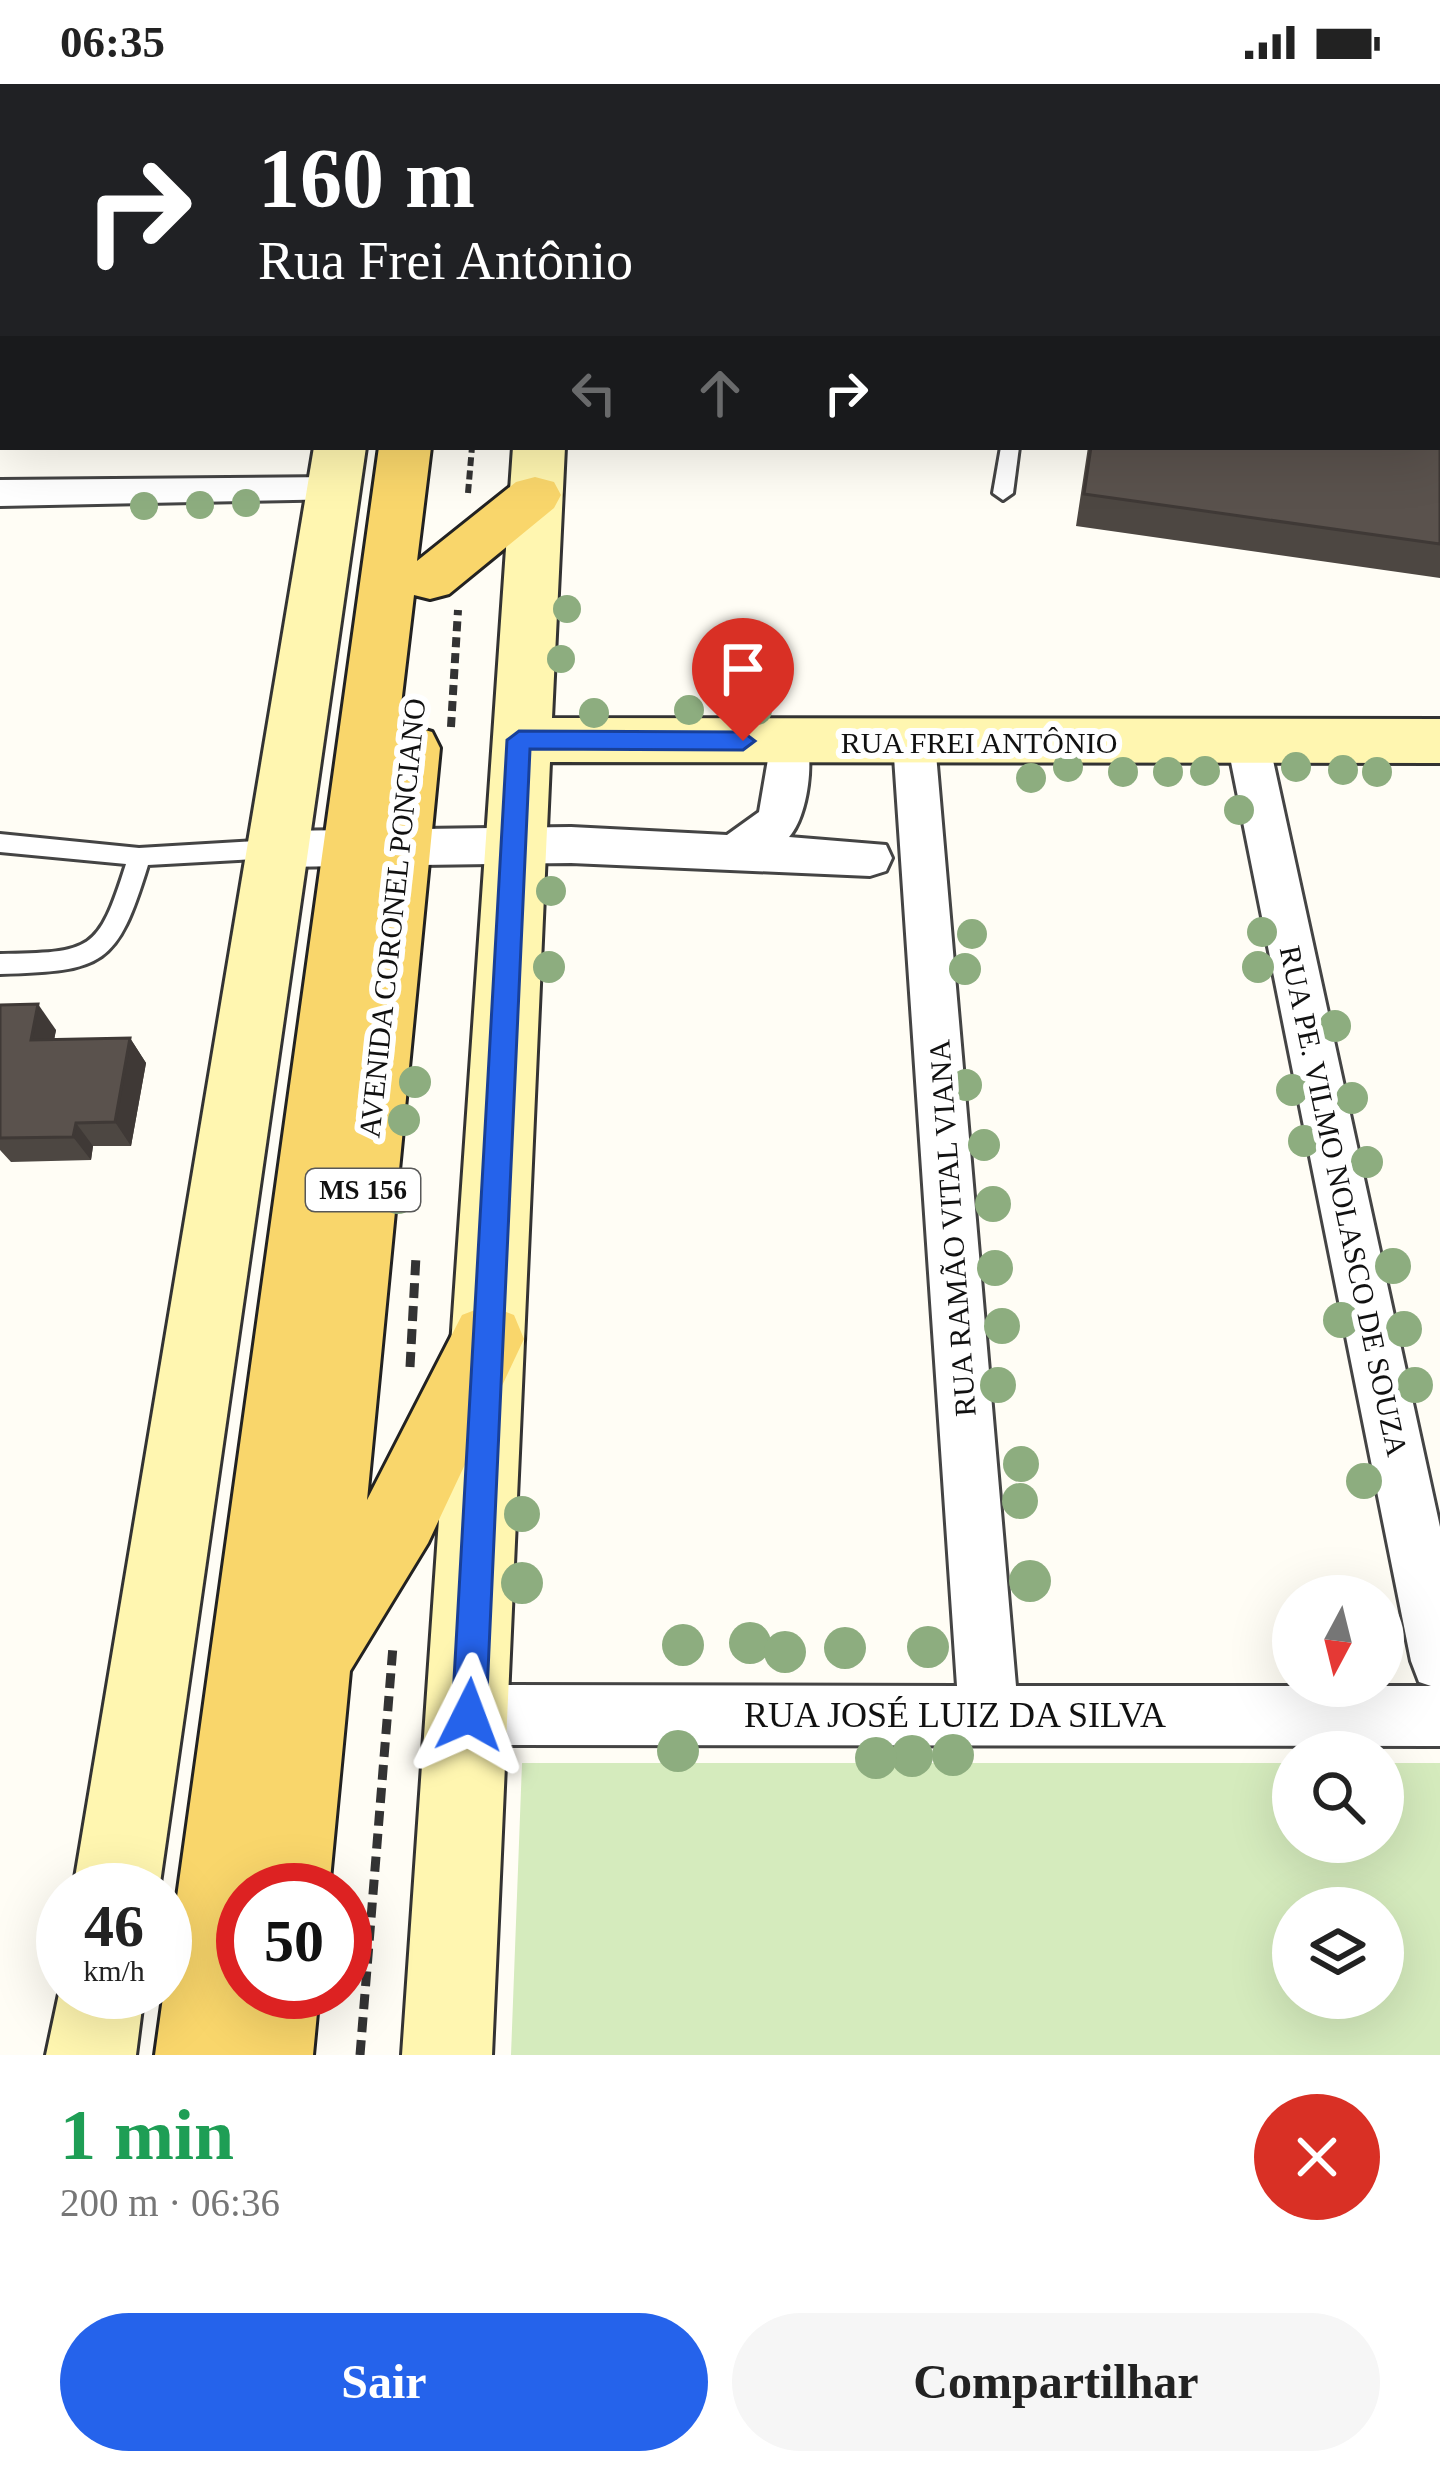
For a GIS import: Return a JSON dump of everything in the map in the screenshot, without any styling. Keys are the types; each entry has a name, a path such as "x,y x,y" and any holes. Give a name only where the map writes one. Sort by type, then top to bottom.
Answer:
{"main road":[{"path":"200,2055 377,847 392,720 405,450"},
{"name":"AVENIDA CORONEL PONCIANO","path":"392,720 430,580 444,450"},
{"path":"120,1863 337,469"},
{"path":"430,580 537,471"},
{"path":"447,2055 537,471"},
{"name":"RUA FREI ANTÔNIO","path":"519,740 1440,742"},
{"name":"AVENIDA CORONEL PONCIANO","path":"289,1863 311,1661 377,847"},
{"path":"311,1661 401,1516 488,1339"},
{"path":"91,2055 96,2019"},
{"path":"268,2055 271,2019"}],"street":[{"path":"0,493 337,469"},
{"path":"732,853 761,838 780,818 788,741"},
{"name":"RUA RAMÃO VITAL VIANA","path":"914,742 989,1715"},
{"name":"RUA PE. VILMO NOLASCO DE SOUZA","path":"1248,742 1440,1661"},
{"path":"278,849 513,845 871,858"},
{"name":"RUA JOSÉ LUIZ DA SILVA","path":"469,1715 1440,1716"}],"lane":[{"path":"1003,493 1010,450"},
{"path":"0,843 139,856 278,849"},
{"path":"0,964 71,960 106,947 116,934 139,856"}],"green space":[{"path":"522,1763 1272,1763 1272,1863 1404,1863 1404,1763 1440,1763 1440,2055 511,2055"}],"building":[{"path":"1091,450 1440,450 1440,544 1084,494"},
{"path":"38,1004 31,1040 130,1038 115,1122 76,1123 73,1137 0,1138 0,1005"}],"route":[{"path":"469,1715 519,740 743,741"}]}
